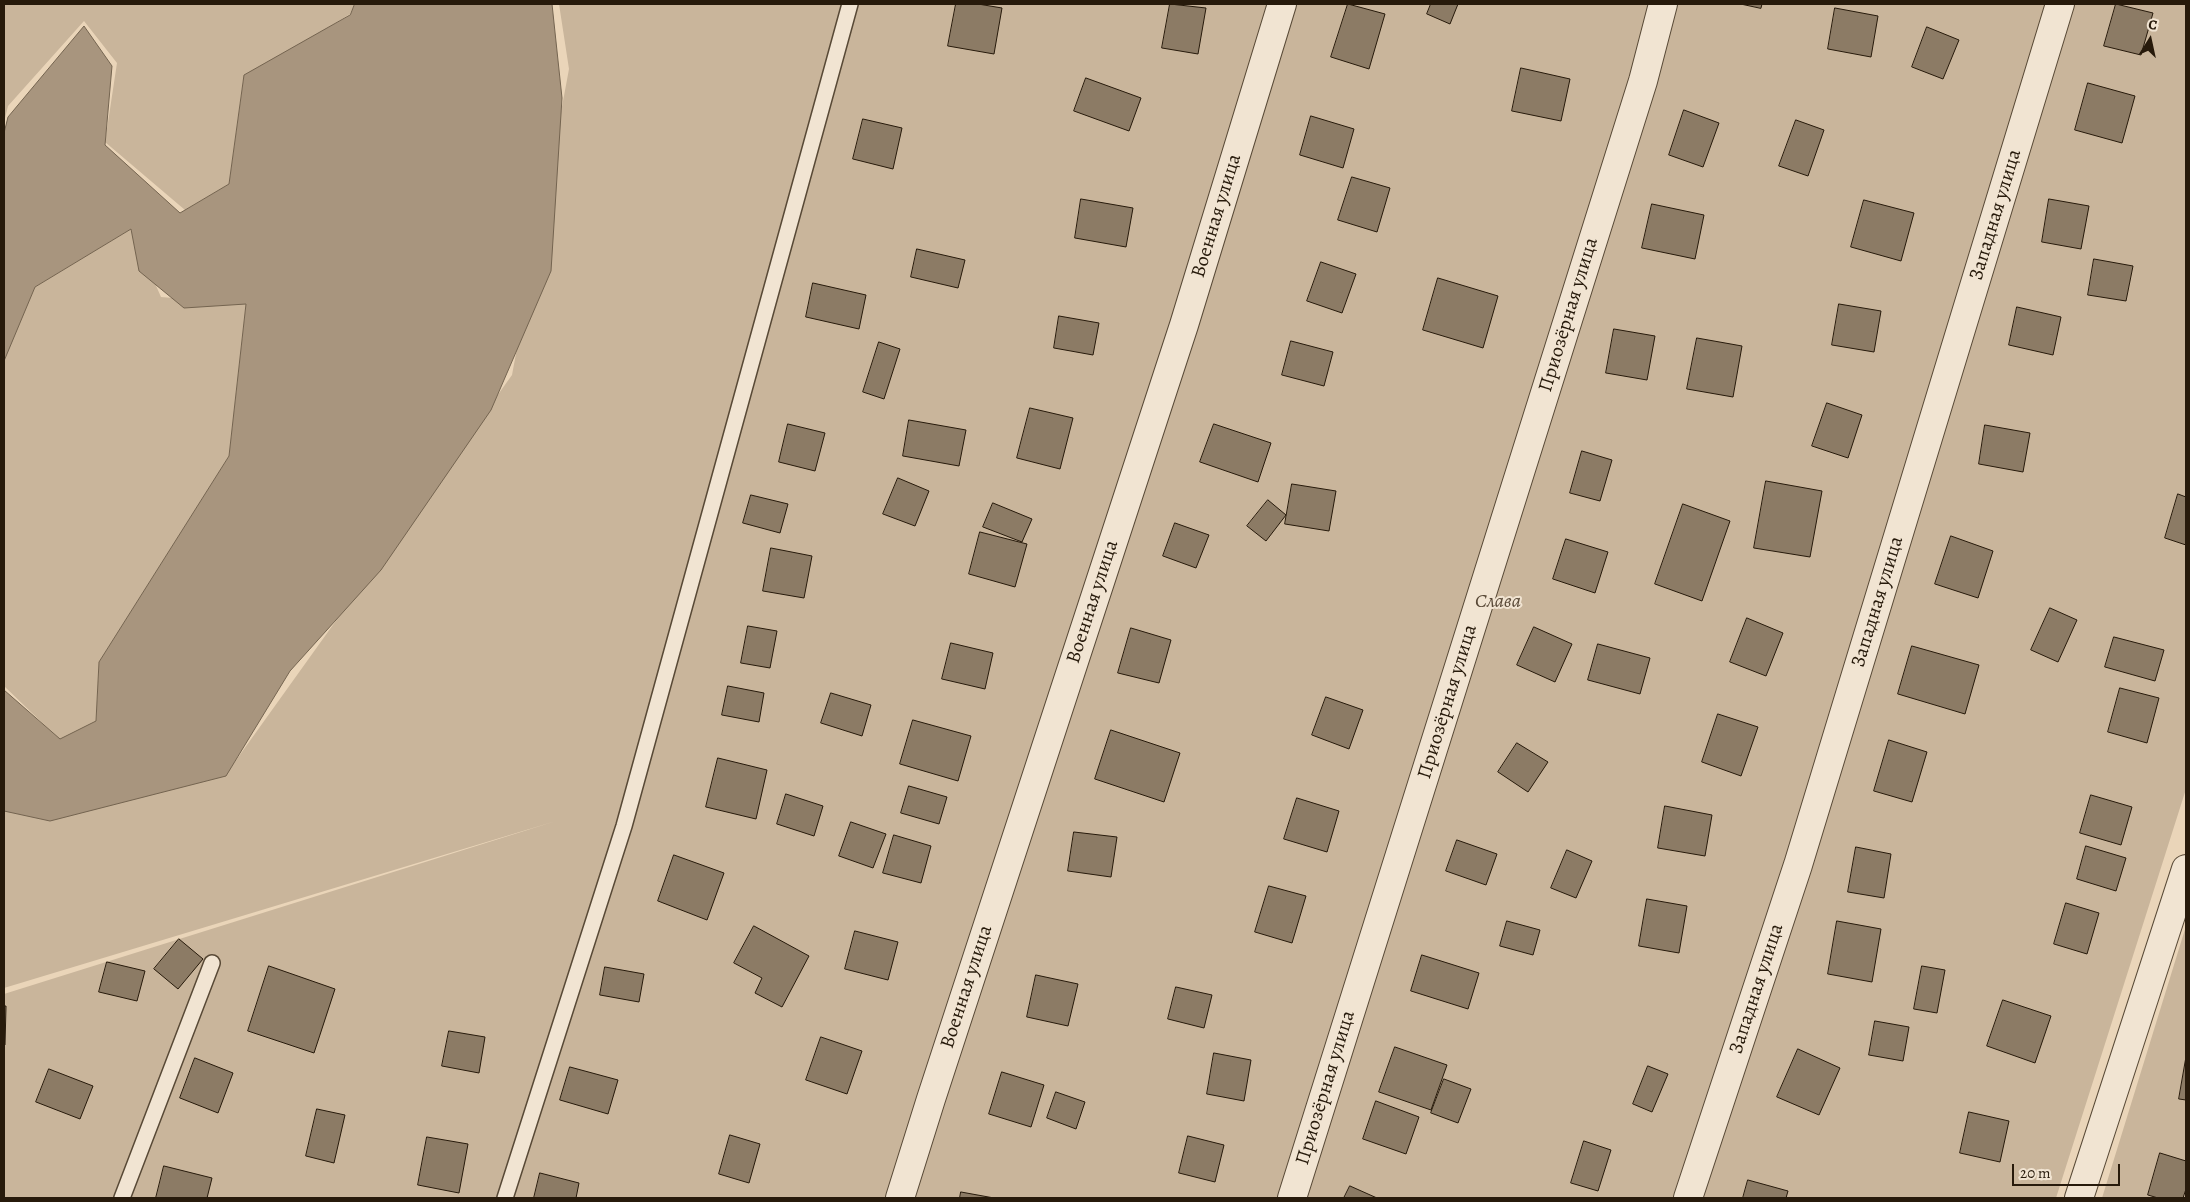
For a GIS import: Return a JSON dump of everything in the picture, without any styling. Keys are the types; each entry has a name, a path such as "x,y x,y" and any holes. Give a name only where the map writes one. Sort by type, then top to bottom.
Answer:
{"street":[{"name":"Военная улица","path":"900,1198 1184,325 1282,4"},
{"name":"Приозёрная улица","path":"1292,1198 1640,90 1663,4"},
{"name":"Западная улица","path":"1688,1198 1798,865 2060,4"},
{"path":"2079,1198 2186,869"}],"lane":[{"path":"505,1198 624,826 850,4"},
{"path":"122,1198 212,963"}],"green space":[{"path":"4,4 355,4 350,14 243,81 229,184 185,210 105,142 117,63 84,21 8,106 4,122"},
{"name":"Слава","path":"559,4 843,4 730,442 859,4 2186,4 2186,789 2056,1198 4,1198 4,994 556,821 4,988 4,808 229,770 512,375 569,69"},
{"path":"131,229 161,297 246,304 229,456 99,662 96,722 60,740 4,686 4,349 35,287"},
{"path":"2186,926 2186,1198 2102,1198"}],"shaded area":[{"path":"355,4 552,4 562,98 551,271 491,410 381,570 290,671 226,776 50,821 4,811 4,690 60,739 96,721 99,662 229,456 246,304 184,308 139,271 131,229 35,287 4,361 4,133 8,117 84,26 112,66 105,145 180,213 229,184 244,75 350,15"}],"building":[{"path":"956,4 978,4 1002,8 994,54 948,46"},
{"path":"1170,4 1206,8 1198,54 1162,48"},
{"path":"1348,4 1385,14 1369,69 1331,57"},
{"path":"1431,4 1458,4 1450,24 1427,14"},
{"path":"1741,4 1762,4 1761,8"},
{"path":"2116,4 2153,13 2141,55 2104,46"},
{"path":"1835,8 1878,16 1871,57 1828,49"},
{"path":"1927,27 1959,40 1943,79 1912,67"},
{"path":"1521,68 1570,79 1561,121 1512,111"},
{"path":"1086,78 1141,98 1129,131 1074,111"},
{"path":"2088,83 2135,96 2122,143 2075,130"},
{"path":"1684,110 1719,123 1703,167 1669,155"},
{"path":"1311,116 1354,129 1343,168 1300,155"},
{"path":"863,119 902,128 893,169 853,159"},
{"path":"1796,120 1824,130 1808,176 1779,166"},
{"path":"1352,177 1390,188 1377,232 1338,220"},
{"path":"1081,199 1133,208 1126,247 1075,238"},
{"path":"2049,199 2089,206 2081,249 2042,242"},
{"path":"1864,200 1914,213 1901,261 1851,247"},
{"path":"1652,204 1704,215 1695,259 1642,248"},
{"path":"917,249 965,260 958,288 911,277"},
{"path":"2094,259 2133,266 2126,301 2088,295"},
{"path":"1321,262 1356,274 1342,313 1307,301"},
{"path":"1438,278 1498,296 1483,348 1423,330"},
{"path":"813,283 866,295 859,329 806,317"},
{"path":"1839,304 1881,311 1874,352 1832,345"},
{"path":"2017,307 2061,317 2053,355 2009,345"},
{"path":"1059,316 1099,323 1093,355 1054,348"},
{"path":"1614,329 1655,336 1647,380 1606,373"},
{"path":"1697,338 1742,346 1733,397 1687,389"},
{"path":"1291,341 1333,352 1324,386 1282,375"},
{"path":"879,342 900,349 884,399 863,392"},
{"path":"1827,403 1862,415 1848,458 1812,446"},
{"path":"1030,408 1073,418 1060,469 1017,458"},
{"path":"909,420 966,430 959,466 903,456"},
{"path":"788,424 825,433 815,471 779,462"},
{"path":"1214,424 1271,443 1258,482 1200,462"},
{"path":"1985,425 2030,433 2023,472 1979,464"},
{"path":"1582,451 1612,460 1600,501 1570,493"},
{"path":"898,478 929,491 915,526 883,514"},
{"path":"1766,481 1822,491 1810,557 1754,548"},
{"path":"1292,484 1336,491 1329,531 1285,524"},
{"path":"2178,494 2186,497 2186,545 2165,538"},
{"path":"751,495 788,504 780,533 743,523"},
{"path":"1268,500 1286,515 1266,541 1247,526"},
{"path":"993,503 1032,519 1022,542 983,527"},
{"path":"1683,504 1730,521 1702,601 1655,584"},
{"path":"1175,523 1209,535 1196,568 1163,556"},
{"path":"980,532 1027,544 1015,587 969,574"},
{"path":"1951,536 1993,551 1978,598 1935,584"},
{"path":"1566,539 1608,552 1595,593 1553,579"},
{"path":"771,548 812,556 804,598 763,591"},
{"path":"2050,608 2077,620 2058,662 2031,650"},
{"path":"1747,618 1783,633 1766,676 1730,662"},
{"path":"748,626 777,631 770,668 741,663"},
{"path":"1534,627 1572,644 1555,682 1517,665"},
{"path":"1131,628 1171,640 1159,683 1118,673"},
{"path":"2114,637 2164,650 2155,681 2105,667"},
{"path":"951,643 993,653 985,689 942,679"},
{"path":"1598,644 1650,658 1640,694 1588,680"},
{"path":"1912,646 1979,665 1965,714 1898,694"},
{"path":"728,686 764,693 759,722 722,715"},
{"path":"2120,688 2159,698 2147,743 2108,732"},
{"path":"831,693 871,705 862,736 821,723"},
{"path":"1326,697 1363,710 1349,749 1312,735"},
{"path":"1718,714 1758,727 1741,776 1702,762"},
{"path":"913,720 971,736 958,781 900,764"},
{"path":"1111,730 1180,753 1164,802 1095,779"},
{"path":"1889,740 1927,752 1912,802 1874,791"},
{"path":"1517,743 1548,762 1528,792 1498,772"},
{"path":"718,758 767,770 756,819 706,807"},
{"path":"909,786 947,797 939,824 901,813"},
{"path":"786,794 823,806 814,836 777,824"},
{"path":"2091,795 2132,807 2121,845 2080,833"},
{"path":"1297,798 1339,811 1327,852 1284,839"},
{"path":"1665,806 1712,815 1705,856 1658,848"},
{"path":"851,822 886,834 873,868 839,856"},
{"path":"1074,832 1117,837 1111,877 1068,871"},
{"path":"894,835 931,846 921,883 883,873"},
{"path":"1457,840 1497,854 1486,885 1446,871"},
{"path":"2086,846 2126,858 2116,891 2077,879"},
{"path":"1856,847 1891,854 1884,898 1848,892"},
{"path":"1567,850 1592,861 1576,898 1551,888"},
{"path":"674,855 724,873 707,920 658,901"},
{"path":"1269,886 1306,896 1292,943 1255,932"},
{"path":"1647,899 1687,906 1679,953 1639,946"},
{"path":"2066,903 2099,913 2087,954 2054,944"},
{"path":"1507,921 1540,930 1533,955 1500,946"},
{"path":"1837,921 1881,929 1872,982 1828,974"},
{"path":"754,926 809,956 782,1007 755,993 762,978 734,963"},
{"path":"855,931 898,942 888,980 845,969"},
{"path":"179,939 203,959 178,989 154,969"},
{"path":"1422,955 1479,973 1468,1009 1411,991"},
{"path":"107,962 145,971 137,1001 99,992"},
{"path":"269,966 335,989 314,1053 248,1031"},
{"path":"1922,966 1945,970 1937,1013 1914,1009"},
{"path":"605,967 644,974 639,1002 600,995"},
{"path":"1036,975 1078,984 1068,1026 1027,1017"},
{"path":"1176,987 1212,995 1204,1028 1168,1019"},
{"path":"2003,1000 2051,1016 2035,1063 1987,1046"},
{"path":"4,1006 6,1006 5,1045 4,1045"},
{"path":"1875,1021 1909,1027 1903,1061 1869,1055"},
{"path":"449,1031 485,1037 479,1073 442,1066"},
{"path":"821,1037 862,1051 847,1094 806,1080"},
{"path":"1395,1047 1447,1065 1431,1110 1379,1092"},
{"path":"1798,1049 1840,1068 1819,1115 1777,1097"},
{"path":"1214,1053 1251,1060 1244,1101 1207,1094"},
{"path":"2186,1057 2186,1100 2179,1099"},
{"path":"195,1058 233,1073 218,1113 180,1098"},
{"path":"1648,1066 1668,1074 1652,1112 1633,1104"},
{"path":"570,1067 618,1080 608,1114 560,1100"},
{"path":"49,1069 93,1086 80,1119 36,1102"},
{"path":"1002,1072 1044,1085 1031,1127 989,1114"},
{"path":"1444,1079 1471,1089 1458,1123 1431,1113"},
{"path":"1056,1092 1085,1102 1076,1129 1047,1118"},
{"path":"1376,1101 1419,1117 1406,1154 1363,1139"},
{"path":"317,1109 345,1115 334,1163 306,1156"},
{"path":"1969,1112 2009,1121 2000,1162 1960,1153"},
{"path":"730,1135 760,1144 749,1183 719,1174"},
{"path":"1188,1136 1224,1145 1215,1182 1179,1173"},
{"path":"427,1137 468,1144 459,1193 418,1185"},
{"path":"1584,1141 1611,1150 1598,1191 1571,1183"},
{"path":"2160,1153 2186,1161 2186,1189 2183,1198 2158,1198 2148,1195"},
{"path":"164,1166 212,1178 207,1198 156,1198"},
{"path":"540,1173 579,1183 576,1198 534,1198"},
{"path":"1748,1180 1788,1191 1786,1198 1743,1198"},
{"path":"1350,1186 1377,1198 1344,1198"},
{"path":"961,1192 994,1198 960,1198"}]}
